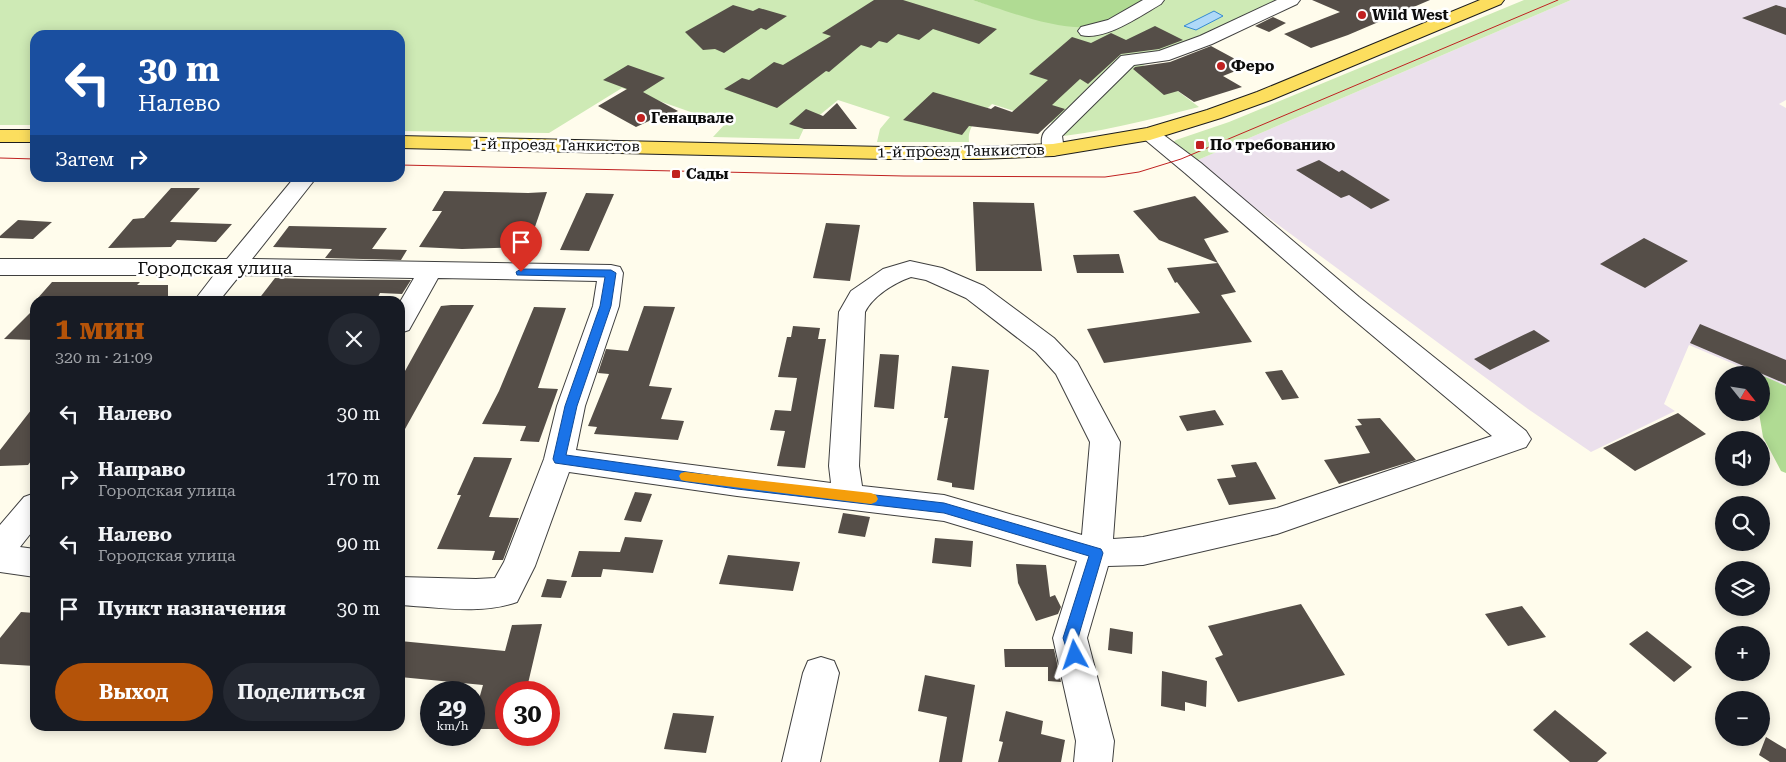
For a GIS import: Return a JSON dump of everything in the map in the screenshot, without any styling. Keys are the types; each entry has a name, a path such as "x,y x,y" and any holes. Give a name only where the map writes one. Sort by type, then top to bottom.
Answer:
{"main road":[{"name":"1-й проезд Танкистов","path":"405,142 885,153 1053,150 1150,134 1196,120 1264,96 1495,0"},
{"path":"0,136 30,136"}],"street":[{"path":"1087,31 1114,24 1155,0"},
{"path":"1053,150 1052,135 1128,60 1162,56 1206,40 1291,0"},
{"path":"559,459 737,484 944,508 1096,553 1142,551 1277,521 1516,439 1350,303 1193,168 1150,134"},
{"path":"210,296 301,182"},
{"name":"Городская улица","path":"0,267 235,266 611,273 606,306 571,406 559,459 519,566 506,592 476,594 405,591"},
{"path":"848,496 844,466 852,312 860,297 892,276 910,269 933,274 975,292 1045,345 1067,370 1105,442 1096,553 1070,638 1095,741 1093,762"},
{"path":"405,315 430,271"},
{"path":"0,548 30,512"},
{"path":"0,558 30,563"},
{"path":"800,762 821,674"}],"shaded area":[{"path":"1571,0 1786,0 1786,100 1779,104 1786,108 1786,386 1770,379 1770,366 1739,366 1689,345 1664,404 1675,411 1591,452 1528,409 1193,162"}],"green space":[{"path":"0,0 972,0 1049,22 1085,28 1147,0 1296,0 1210,42 1143,65 1199,107 1104,129 1046,138 1056,124 992,104 972,125 969,142 877,142 880,129 890,117 838,100 804,128 799,139 713,137 725,124 622,88 549,133 405,131 405,30 30,30 30,125 0,125"},
{"path":"972,0 1147,0 1110,22 1095,26 1078,27 1041,22"},
{"path":"1524,0 1571,0 1193,162 1172,143 1229,122"},
{"path":"1770,379 1786,386 1786,473 1781,471 1770,450 1770,431 1762,431 1760,421 1770,421"}],"water":[{"path":"1214,11 1223,16 1196,30 1184,26"}],"building":[{"path":"874,0 903,0 997,29 979,44 933,29 919,40 898,34 887,43 879,41 871,48 861,45 829,72 826,71 777,108 724,89 742,78 749,80 774,62 783,65 831,36 822,33"},
{"path":"1312,0 1430,0 1348,35 1311,48 1284,34 1340,12"},
{"path":"733,5 753,11 759,8 787,16 766,30 761,28 724,53 715,49 703,50 685,32"},
{"path":"1776,5 1786,8 1786,35 1742,18"},
{"path":"1273,17 1286,23 1269,32 1255,26"},
{"path":"1155,26 1183,40 1159,49 1121,54 1088,84 1080,79 1052,105 1065,109 1038,134 969,126 962,135 903,120 933,92 991,109 995,106 1012,112 1048,80 1029,74 1072,37 1091,43 1111,33 1126,40"},
{"path":"1211,46 1248,66 1223,76 1242,87 1194,102 1178,91 1164,95 1133,69 1135,67 1170,62"},
{"path":"628,65 665,78 643,92 678,111 654,123 649,121 636,127 598,106 627,89 603,80"},
{"path":"837,103 857,129 804,129 789,124 806,109 823,116"},
{"path":"1319,160 1339,172 1342,170 1390,200 1371,209 1349,195 1341,198 1296,170"},
{"path":"171,188 200,188 170,222 232,224 216,242 177,240 171,247 108,248 133,219 144,218"},
{"path":"444,191 547,192 528,247 462,249 419,247 442,211 432,211"},
{"path":"586,193 614,194 589,251 560,250"},
{"path":"1195,196 1229,232 1204,239 1218,263 1159,240 1133,211"},
{"path":"973,202 1034,203 1042,271 976,271"},
{"path":"18,220 52,222 33,239 0,238"},
{"path":"826,223 860,225 850,281 813,278"},
{"path":"289,226 387,228 372,249 407,250 401,260 325,258 332,249 273,247"},
{"path":"1644,238 1688,261 1645,288 1600,264"},
{"path":"1119,254 1124,273 1077,273 1073,255"},
{"path":"1218,263 1236,292 1221,295 1252,342 1104,363 1087,329 1200,313 1177,282 1175,283 1167,268"},
{"path":"275,278 411,280 402,294 380,293 378,296 261,296"},
{"path":"52,282 140,282 137,285 168,285 168,296 40,296"},
{"path":"474,305 405,429 405,371 441,306"},
{"path":"644,306 675,307 649,386 672,388 661,419 684,421 678,440 594,434 597,427 588,426 609,374 598,373 606,349 628,351"},
{"path":"534,307 566,308 538,388 558,389 539,442 520,441 526,426 482,424 499,391"},
{"path":"30,313 30,340 4,339"},
{"path":"1700,324 1786,360 1786,384 1770,377 1770,366 1744,366 1690,343"},
{"path":"793,326 820,328 818,339 826,339 805,468 777,466 785,431 770,430 775,410 791,411 797,378 778,377 787,337 791,337"},
{"path":"1534,330 1550,341 1490,370 1474,359"},
{"path":"880,354 899,355 894,409 874,407"},
{"path":"952,366 989,370 974,490 952,487 952,483 937,480 948,418 944,418"},
{"path":"1282,370 1299,398 1282,400 1265,372"},
{"path":"1215,410 1224,425 1187,431 1179,416"},
{"path":"30,411 30,462 28,465 0,466 0,450"},
{"path":"1678,413 1706,434 1635,471 1603,448"},
{"path":"1380,418 1416,460 1339,484 1324,460 1370,453 1355,426 1362,425 1357,419"},
{"path":"474,457 512,458 489,517 519,518 503,560 492,560 495,551 437,549 461,495 457,495"},
{"path":"1256,462 1276,499 1229,505 1217,479 1236,477 1231,465"},
{"path":"635,492 652,494 641,522 624,520"},
{"path":"843,513 870,517 865,537 838,533"},
{"path":"625,537 663,540 653,573 603,569 601,577 571,577 579,551 620,552"},
{"path":"935,538 973,541 971,567 932,563"},
{"path":"728,555 800,562 793,591 719,584"},
{"path":"1016,564 1046,565 1050,597 1055,595 1061,607 1058,614 1036,621 1018,583"},
{"path":"547,579 567,581 561,598 541,597"},
{"path":"1301,604 1345,675 1238,702 1215,658 1223,655 1208,626"},
{"path":"1522,606 1546,637 1508,646 1485,614"},
{"path":"21,612 30,613 30,666 0,664 0,638"},
{"path":"542,624 529,681 495,681 495,729 485,729 485,681 442,681 405,677 405,641 505,651 512,625"},
{"path":"1110,628 1133,632 1132,654 1108,650"},
{"path":"1647,631 1692,667 1674,682 1629,644"},
{"path":"1004,649 1054,649 1061,682 1048,681 1048,667 1005,667"},
{"path":"1162,671 1207,681 1206,707 1185,702 1185,711 1161,706"},
{"path":"925,675 975,685 962,762 939,762 947,717 918,711"},
{"path":"1555,710 1607,753 1597,762 1570,762 1533,730"},
{"path":"1006,711 1043,721 1041,734 1065,740 1061,762 998,762 1003,742 999,741"},
{"path":"673,713 714,716 706,753 664,749"},
{"path":"1770,739 1786,749 1786,762 1770,762 1759,755 1762,746 1770,746"}],"tram line":[{"path":"405,165 904,176 1105,177 1139,172 1181,159 1558,0"},
{"path":"0,158 30,159"}],"slow traffic":[{"path":"685,476 737,484 871,499"}],"place":[{"name":"Wild West","path":"1362,15"},
{"name":"Феро","path":"1221,66"},
{"name":"Генацвале","path":"641,118"},
{"name":"По требованию","path":"1200,145"},
{"name":"Сады","path":"676,174"}],"route":[{"path":"521,272 611,273 606,306 571,406 559,459 737,484 944,508 1096,553 1070,638 1075,655"}]}
